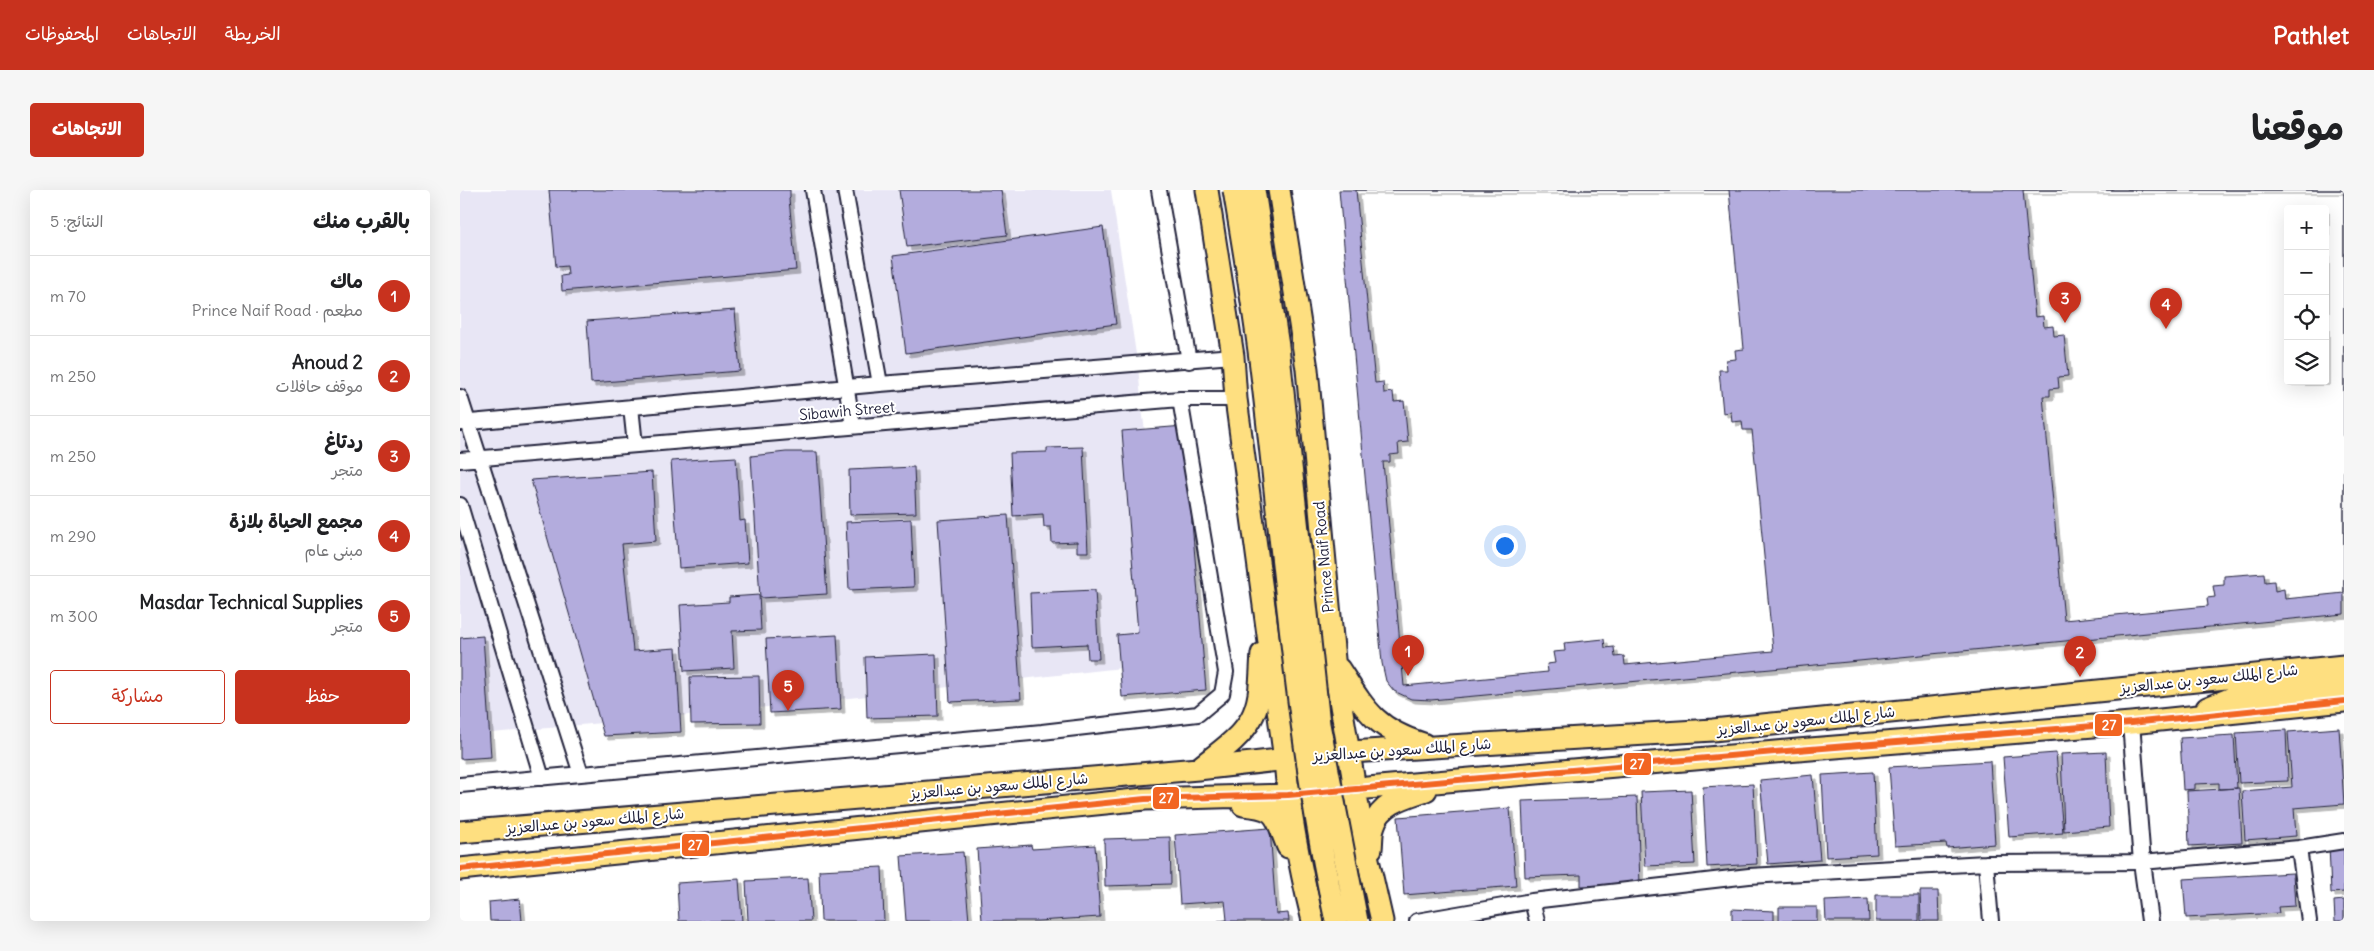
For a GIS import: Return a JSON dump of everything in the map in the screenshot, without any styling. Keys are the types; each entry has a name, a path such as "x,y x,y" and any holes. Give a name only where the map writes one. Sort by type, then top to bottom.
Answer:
{"main road":[{"path":"1207,190 1233,356 1236,399 1285,760 1288,795 1304,884 1313,921"},
{"path":"1234,190 1259,350 1302,728 1324,867 1336,921"},
{"path":"1254,190 1278,346 1319,724 1357,921"},
{"name":"Prince Naif Road","path":"1279,190 1307,369 1334,662 1350,752 1354,789 1382,921"},
{"path":"1198,769 1232,741 1251,719 1258,698 1265,614"},
{"path":"1334,662 1366,712 1398,736 1433,747"},
{"name":"شارع الملك سعود بن عبدالعزيز","path":"460,832 1198,769 1350,752 1713,730 2344,666"},
{"path":"2186,717 2252,690 2344,682"},
{"name":"شارع الملك سعود بن عبدالعزيز","path":"460,868 1145,799 1288,795 2131,723 2344,700"},
{"path":"1370,867 1374,826 1382,811 1397,800 1456,780"},
{"path":"1145,799 1264,807 1276,815 1304,884"}],"street":[{"path":"812,190 853,426"},
{"path":"845,190 880,384"},
{"path":"1159,190 1189,361"},
{"name":"Sibawih Street","path":"464,423 880,384 1189,361 1233,356"},
{"path":"460,397 464,423 480,458 581,774"},
{"path":"460,785 1032,733 1198,714 1222,694 1226,672 1180,399"},
{"name":"Sibawih Street","path":"460,460 1180,399 1236,399"},
{"path":"631,407 635,445"},
{"path":"460,505 542,778"},
{"path":"2131,723 2142,862 2150,921"},
{"path":"1417,921 1532,900 1749,876 1986,863 2142,862 2300,848 2344,841"},
{"path":"2300,848 2309,921"},
{"path":"1986,863 1991,921"},
{"path":"1532,900 1537,921"}],"shaded area":[{"path":"460,190 1111,190 1138,367 1176,662 731,711 460,736"}],"building":[{"path":"549,190 790,190 789,199 796,270 562,291 561,276 568,275 567,266 556,267"},
{"path":"899,190 1001,190 1007,235 907,247"},
{"path":"1339,190 2344,190 2344,614 1431,700 1411,699 1394,691 1386,681 1382,663"},
{"path":"1356,190 1729,190 1744,349 1735,350 1736,359 1726,360 1727,370 1719,370 1723,413 1731,412 1732,422 1742,421 1743,430 1752,430 1773,651 1625,665 1624,656 1615,657 1614,647 1605,648 1604,639 1564,643 1565,651 1553,652 1555,663 1547,664 1548,672 1404,686 1383,462 1390,462 1390,455 1399,454 1398,443 1408,442 1404,401 1394,402 1393,392 1384,393 1383,382 1375,383"},
{"path":"2023,190 2344,190 2344,593 2285,599 2284,589 2275,591 2274,581 2265,582 2264,573 2224,576 2224,585 2213,586 2215,597 2207,598 2208,606 2064,620 2043,396 2050,396 2050,389 2059,388 2058,377 2068,376 2064,335 2054,336 2053,326 2044,327 2043,316 2035,317"},
{"path":"1103,227 1116,324 906,353 893,256"},
{"path":"735,310 740,371 591,383 587,321"},
{"path":"1184,426 1206,690 1122,697 1117,635 1138,633 1122,431"},
{"path":"1083,447 1088,552 1077,552 1077,542 1052,543 1051,527 1044,527 1043,514 1013,516 1010,453 1047,452 1047,448"},
{"path":"786,452 817,452 827,594 760,598 751,456"},
{"path":"736,457 740,521 745,520 748,563 679,568 671,461"},
{"path":"914,467 916,513 850,515 849,470"},
{"path":"652,472 656,541 622,544 633,651 676,648 681,732 604,736 531,480"},
{"path":"1008,515 1021,699 950,702 938,520"},
{"path":"911,519 914,587 849,590 846,522"},
{"path":"1095,590 1099,659 1088,659 1087,644 1032,647 1030,593"},
{"path":"759,595 761,630 732,631 734,668 684,671 680,605 729,602 729,597"},
{"path":"837,635 841,709 770,713 766,639"},
{"path":"483,636 491,757 460,759 460,638"},
{"path":"936,654 938,716 867,718 865,657"},
{"path":"759,676 760,723 691,724 690,677"},
{"path":"2339,728 2344,804 2294,808 2296,836 2245,840 2242,791 2292,787 2288,732"},
{"path":"2286,730 2288,781 2239,783 2236,733"},
{"path":"2234,735 2237,788 2219,789 2219,783 2195,784 2195,789 2183,790 2180,738"},
{"path":"2106,752 2109,827 2064,831 2061,754"},
{"path":"2056,753 2063,833 2009,837 2003,757"},
{"path":"1990,761 1995,844 1947,848 1946,843 1895,846 1889,767"},
{"path":"1873,772 1877,854 1826,857 1822,775"},
{"path":"1813,775 1820,860 1768,864 1760,780"},
{"path":"1753,784 1757,864 1707,867 1703,787"},
{"path":"2239,788 2242,843 2189,846 2187,791"},
{"path":"1691,790 1695,864 1645,866 1641,792"},
{"path":"1637,797 1640,884 1581,886 1581,875 1525,877 1522,801"},
{"path":"1510,808 1516,886 1404,895 1398,817"},
{"path":"1270,828 1276,914 1288,913 1289,921 1218,921 1227,920 1225,901 1180,904 1175,835"},
{"path":"1170,837 1171,884 1105,886 1104,839"},
{"path":"2344,844 2344,892 2331,893 2329,845"},
{"path":"1031,845 1032,849 1095,845 1100,917 1038,921 982,921 977,849"},
{"path":"963,852 969,921 906,921 901,856"},
{"path":"882,867 884,921 821,921 819,870"},
{"path":"2293,873 2295,906 2278,907 2279,913 2186,918 2183,879"},
{"path":"808,878 811,921 748,921 746,881"},
{"path":"739,879 742,921 679,921 677,883"},
{"path":"1920,891 1938,891 1939,921 1921,921"},
{"path":"1876,895 1919,895 1919,921 1876,921"},
{"path":"520,899 522,921 490,921 489,902"},
{"path":"1868,899 1869,921 1826,921 1825,901"},
{"path":"2344,900 2344,921 2335,921 2334,901"},
{"path":"1779,907 1817,907 1817,921 1779,921"},
{"path":"1732,909 1774,911 1774,921 1732,921"}],"transit line":[{"name":"27","path":"460,869 1145,799 1288,795 2131,723 2344,701"}],"place":[{"name":"ردتاغ","path":"2065,323"},
{"name":"مجمع الحياة بلازة","path":"2166,329"},
{"name":"ماك","path":"1408,676"},
{"name":"Anoud 2","path":"2080,677"},
{"name":"Masdar Technical Supplies","path":"788,711"}]}
